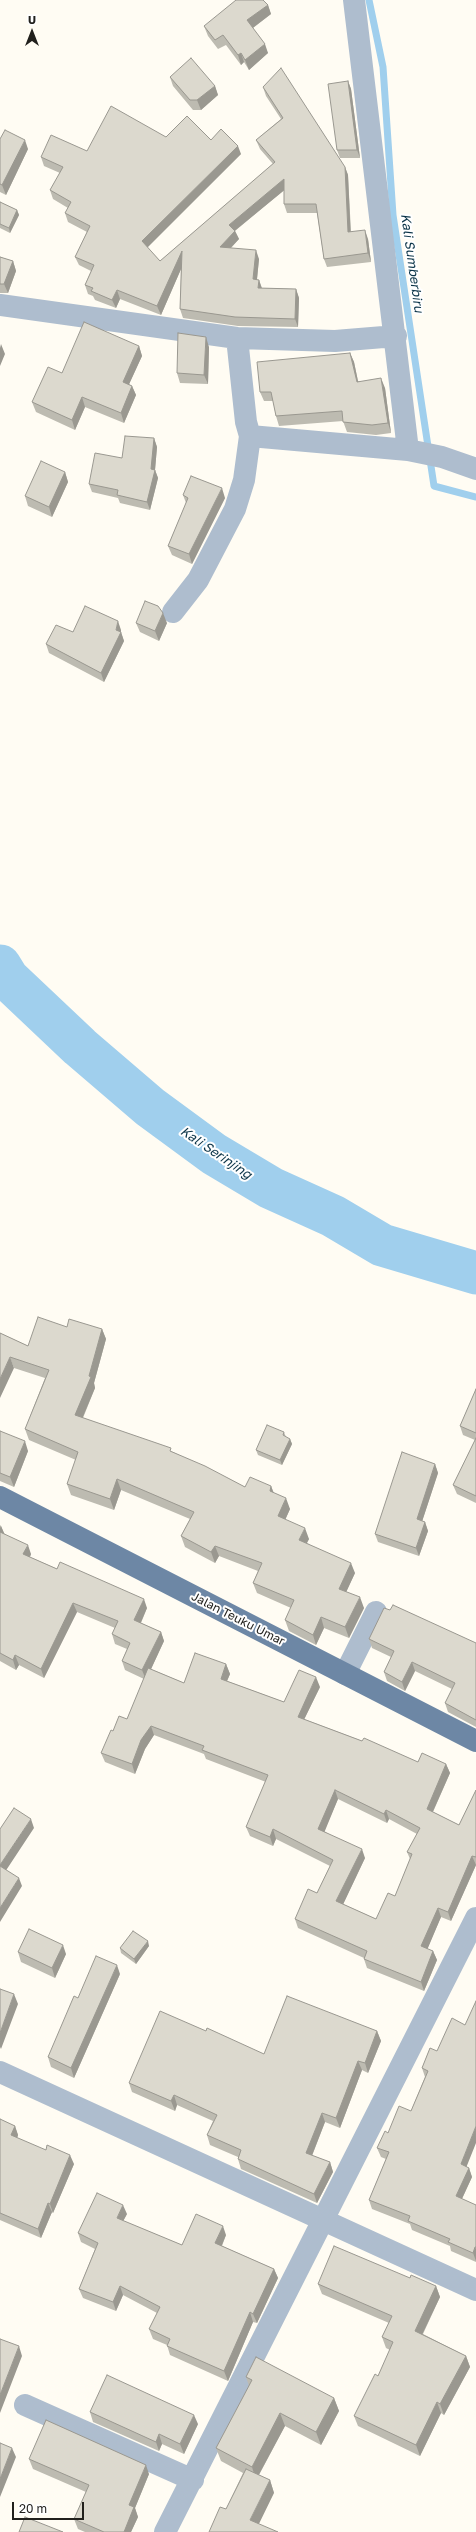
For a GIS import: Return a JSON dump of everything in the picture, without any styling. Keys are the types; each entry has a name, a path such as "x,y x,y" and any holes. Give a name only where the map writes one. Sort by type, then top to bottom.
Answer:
{"main road":[{"name":"Jalan Teuku Umar","path":"0,1497 476,1741"}],"street":[{"path":"354,0 385,264 414,451"},
{"path":"0,305 238,338 335,341 396,336"},
{"path":"173,612 198,580 236,508 244,480 250,436 246,422 238,338"},
{"path":"250,436 414,451 442,457 476,469"},
{"path":"345,1674 376,1612"},
{"path":"165,2532 193,2480 476,1918"},
{"path":"0,2072 476,2290"},
{"path":"25,2406 193,2480"}],"building":[{"path":"236,0 263,0 268,5 247,20 265,44 245,60 241,53 238,55 223,35 215,40 204,26"},
{"path":"191,58 215,86 197,100 190,100 170,77"},
{"path":"281,68 345,167 348,232 365,230 368,253 324,259 316,204 284,204 284,179 229,225 235,231 220,247 256,250 253,279 259,280 258,288 296,289 295,319 235,317 180,309 182,251 157,306 117,290 112,300 91,291 93,288 85,285 94,265 75,257 90,226 65,213 71,202 50,190 63,167 41,157 51,135 87,151 111,106 166,137 187,116 211,140 221,129 238,146 142,241 160,261 275,162 256,140 283,118 263,87"},
{"path":"348,81 357,150 337,150 328,84"},
{"path":"5,130 25,140 2,185 0,184 0,139"},
{"path":"0,202 17,210 9,228 0,224"},
{"path":"0,257 13,261 4,284 0,284"},
{"path":"84,322 139,346 123,382 132,386 121,413 82,397 72,420 32,402 48,367 62,373"},
{"path":"178,333 206,337 204,375 177,373"},
{"path":"350,353 357,382 381,378 388,423 372,425 343,422 342,411 276,416 271,392 260,392 257,362"},
{"path":"125,436 154,438 151,469 155,470 147,502 117,495 118,490 89,484 95,453 122,458"},
{"path":"41,461 65,472 49,507 25,496"},
{"path":"191,476 222,488 189,554 168,546 188,498 183,495"},
{"path":"145,601 158,606 163,613 155,631 136,623"},
{"path":"85,606 118,621 116,630 121,632 101,673 46,644 56,625 73,632"},
{"path":"38,1317 67,1327 69,1319 102,1329 89,1376 91,1377 75,1415 171,1448 170,1451 205,1466 245,1487 250,1477 271,1486 270,1491 286,1498 278,1516 305,1528 299,1540 351,1563 339,1589 360,1597 345,1627 321,1617 313,1635 285,1620 294,1600 253,1583 262,1563 215,1546 211,1552 181,1536 194,1512 117,1479 110,1499 67,1484 78,1452 25,1429 49,1370 10,1357 0,1379 0,1333 28,1346"},
{"path":"476,1389 476,1433 460,1426"},
{"path":"267,1425 284,1432 283,1435 290,1439 280,1460 256,1450"},
{"path":"0,1431 25,1441 10,1477 0,1473"},
{"path":"476,1438 476,1496 453,1485"},
{"path":"402,1452 435,1464 417,1519 425,1522 416,1548 375,1534"},
{"path":"0,1532 28,1545 23,1554 57,1569 60,1562 144,1599 134,1620 161,1632 142,1670 122,1661 130,1643 112,1634 118,1621 73,1603 41,1669 15,1655 13,1660 0,1653"},
{"path":"393,1605 476,1643 476,1720 445,1703 455,1683 412,1662 402,1682 384,1672 394,1651 369,1639 384,1608 390,1610"},
{"path":"195,1653 226,1664 221,1679 284,1702 299,1670 316,1677 298,1717 362,1741 364,1738 418,1762 422,1753 446,1764 427,1809 459,1825 476,1790 476,1857 472,1856 448,1912 438,1908 421,1946 433,1951 421,1982 364,1959 367,1951 295,1919 308,1889 317,1893 333,1860 273,1829 270,1837 246,1827 268,1775 202,1750 204,1746 151,1726 141,1740 132,1764 101,1753 119,1716 127,1719 148,1668 184,1683","holes":["335,1790 384,1814 386,1810 420,1828 407,1852 412,1854 395,1896 388,1893 376,1919 336,1901 362,1849 318,1829"]},
{"path":"14,1808 31,1819 0,1865 0,1829"},
{"path":"0,1866 19,1878 0,1908"},
{"path":"29,1929 63,1945 52,1968 18,1952"},
{"path":"133,1931 148,1941 134,1959 120,1948"},
{"path":"96,1956 117,1965 71,2068 48,2057 74,1996 78,1998"},
{"path":"0,1989 14,1994 0,2033"},
{"path":"287,1996 377,2031 365,2063 358,2061 336,2118 322,2113 306,2153 330,2162 314,2194 238,2159 241,2150 207,2135 217,2115 174,2095 171,2101 129,2083 160,2011 206,2031 207,2028 264,2054"},
{"path":"476,2001 476,2126 461,2164 469,2168 456,2196 476,2205 476,2247 473,2253 448,2242 450,2239 408,2221 410,2216 369,2200 389,2152 377,2148 385,2131 388,2133 399,2106 411,2111 428,2071 422,2068 430,2048 437,2051 452,2018 465,2025"},
{"path":"0,2119 15,2126 11,2135 46,2150 47,2145 70,2155 38,2229 0,2213"},
{"path":"97,2193 123,2205 117,2218 182,2245 196,2214 223,2226 215,2243 274,2269 253,2314 250,2312 224,2371 167,2346 170,2339 149,2329 160,2307 120,2286 113,2302 79,2289 98,2243 78,2233"},
{"path":"334,2246 410,2278 411,2275 436,2286 415,2331 466,2356 440,2404 437,2402 416,2445 354,2416 375,2374 378,2376 393,2342 382,2337 392,2316 318,2284"},
{"path":"0,2339 19,2346 0,2395"},
{"path":"256,2357 334,2398 316,2432 280,2413 252,2467 216,2448 252,2380 246,2377"},
{"path":"107,2375 194,2415 180,2444 159,2434 156,2442 90,2412"},
{"path":"46,2420 146,2465 129,2505 134,2507 124,2532 104,2532 74,2519 89,2485 29,2459"},
{"path":"0,2443 12,2448 0,2479"},
{"path":"246,2469 270,2480 250,2520 278,2532 209,2532 220,2507 226,2509"},
{"path":"25,2517 63,2532 19,2532"}],"waterway":[{"name":"Kali Sumberbiru","path":"369,0 383,67 393,215 434,486 476,497"},
{"name":"Kali Serinjing","path":"0,966 8,979 80,1047 150,1107 214,1154 271,1188 333,1216 382,1245 476,1273"}]}
